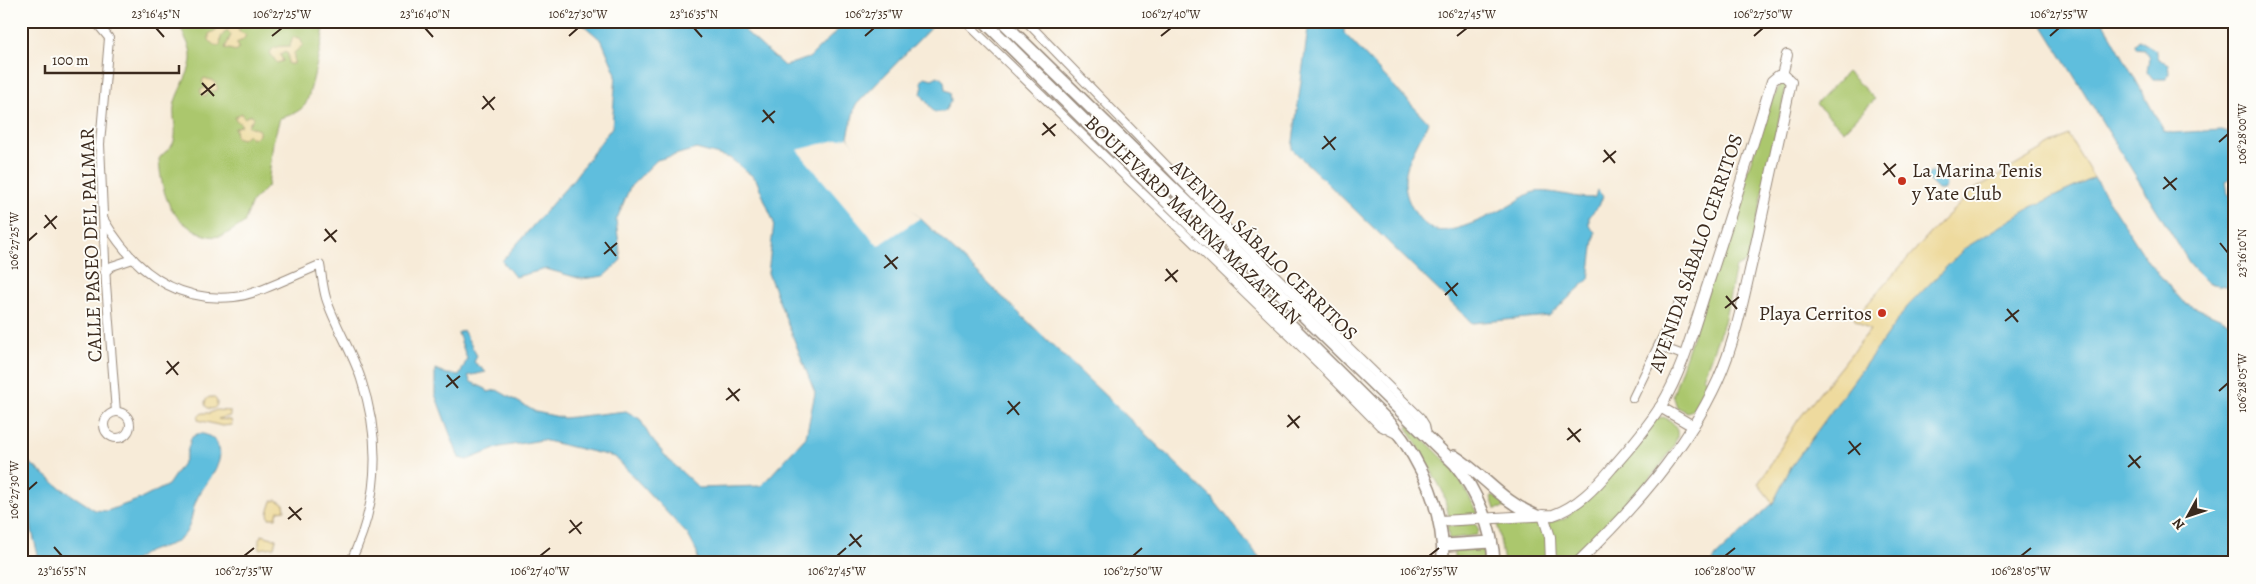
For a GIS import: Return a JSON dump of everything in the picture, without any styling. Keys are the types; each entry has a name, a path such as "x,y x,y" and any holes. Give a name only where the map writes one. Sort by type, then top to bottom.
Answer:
{"main road":[{"name":"AVENIDA SÁBALO CERRITOS","path":"984,21 1139,174 1220,261 1360,392 1400,436 1427,483 1440,522 1444,545 1444,563"},
{"name":"AVENIDA SÁBALO CERRITOS","path":"1002,21 1149,164 1236,242 1461,472 1484,517 1491,542 1494,563"},
{"path":"1440,449 1469,467 1514,505 1539,515"},
{"path":"1444,545 1491,542"}],"street":[{"name":"CALLE PASEO DEL PALMAR","path":"95,21 108,38 100,144 105,272 116,412"},
{"name":"BOULEVARD MARINA MAZATLÁN","path":"968,21 970,26 1220,261"},
{"name":"BOULEVARD MARINA MAZATLÁN","path":"1026,21 1236,242"},
{"name":"AVENIDA SÁBALO CERRITOS","path":"1782,75 1787,55"},
{"name":"AVENIDA SÁBALO CERRITOS","path":"1440,522 1562,512 1578,502 1603,478 1660,407 1684,355 1718,256 1772,81 1782,75"},
{"name":"AVENIDA SÁBALO CERRITOS","path":"1578,563 1656,478 1692,426 1725,363 1742,306 1791,82 1782,75"},
{"path":"104,220 132,259 161,283 193,294 235,297 320,265 326,299 361,378 373,423 376,454 371,509 350,563"},
{"path":"105,272 112,266 132,259"},
{"path":"1632,398 1660,346 1678,305"},
{"path":"1660,346 1684,355"},
{"path":"1660,407 1692,426"},
{"path":"1539,515 1550,537 1551,563"}],"green space":[{"path":"179,21 325,21 320,51 305,105 300,110 280,118 273,142 268,186 252,202 244,223 230,232 217,237 201,233 185,224 178,217 167,200 162,180 159,159 174,141 175,102 191,60 190,50"},
{"path":"1847,72 1875,99 1844,131 1816,104"},
{"path":"1782,81 1787,83 1748,261 1736,267 1724,322 1703,378 1712,383 1701,407 1687,412 1677,407 1673,395 1769,107"},
{"path":"1663,417 1674,424 1677,430 1677,437 1672,449 1661,464 1629,501 1569,563 1555,563 1548,521 1565,519 1592,493 1656,419"},
{"path":"1409,425 1455,470 1478,513 1449,517 1443,492 1407,427"},
{"path":"1493,495 1508,507 1495,509 1491,497"},
{"path":"1539,520 1546,534 1548,563 1504,563 1497,522"},
{"path":"1471,523 1476,525 1479,530 1477,535 1449,539 1447,526"},
{"path":"1483,548 1485,563 1455,563 1453,549"}],"sand":[{"path":"222,22 226,25 241,23 238,31 246,35 243,40 236,43 239,47 236,51 225,48 231,35 227,30 221,37 220,46 214,45 209,40 209,34 216,30 219,23"},
{"path":"293,37 300,38 303,45 294,53 294,64 288,64 288,54 285,52 280,55 283,61 277,63 270,53 278,46 290,46"},
{"path":"204,78 214,81 218,88 216,91 209,91 206,96 202,95 200,90 207,87 202,82"},
{"path":"241,113 244,118 251,115 254,117 248,126 259,130 259,135 256,138 251,138 248,134 242,139 236,137 235,128 242,125 234,118"},
{"name":"Playa Cerritos","path":"2068,135 2094,178 2032,207 1963,251 1908,306 1791,467 1773,503 1758,484 1798,420 1870,330 1854,319 1931,232 1975,189"},
{"path":"209,397 213,397 217,403 213,409 209,409 205,405 205,401"},
{"path":"216,410 230,411 230,416 218,419 231,420 232,425 222,426 198,420 202,413 210,413"},
{"path":"276,500 284,504 285,510 278,511 276,518 269,518 268,513 272,501"},
{"path":"262,535 276,539 274,547 259,549 259,539"}],"water":[{"path":"579,21 734,21 784,66 809,58 847,21 937,21 855,106 848,137 863,160 898,197 1212,498 1264,563 698,563 697,552 688,535 615,457 542,440 500,447 467,460 459,458 435,394 435,369 447,374 460,375 467,359 458,333 463,330 477,356 474,362 486,372 468,376 471,382 486,389 488,392 497,390 536,412 564,418 626,411 640,419 650,437 668,459 699,488 761,486 806,437 815,393 768,273 774,223 756,179 730,158 696,149 657,160 630,187 616,221 621,260 604,276 582,279 546,269 515,277 502,261 572,181 612,127 616,74 602,41"},
{"path":"1309,21 1344,21 1344,33 1428,122 1411,156 1405,177 1405,187 1414,211 1429,227 1444,231 1464,226 1495,213 1526,195 1535,192 1549,192 1590,198 1595,197 1597,190 1603,196 1599,206 1589,216 1589,226 1595,232 1589,279 1549,316 1472,323 1292,149"},
{"path":"2040,21 2103,21 2164,131 2172,133 2221,130 2235,135 2235,171 2226,182 2228,194 2235,198 2235,288 2208,283 2192,267"},
{"path":"2139,40 2156,50 2159,59 2168,64 2169,73 2166,79 2153,79 2147,71 2149,58 2143,49 2136,48 2135,44"},
{"path":"938,76 944,81 945,90 950,92 951,101 944,112 934,112 921,94 923,85 921,82 925,77 932,79"},
{"path":"1932,172 1945,181 1946,186 1943,190 1938,190 1927,179 1927,175"},
{"path":"2094,178 2149,263 2183,302 2235,325 2235,563 1712,563 1716,556 1773,503 1791,467 1908,306 1965,248 2032,207"},
{"path":"197,434 206,435 214,440 219,448 220,455 214,471 196,501 187,531 180,539 127,563 40,563 32,531 30,511 21,497 21,465 30,463 61,488 95,510 107,511 143,498 168,485 185,460 191,438"}],"pier":[{"path":"2121,21 2162,21 2162,27"},
{"path":"848,137 865,159 920,218 878,246 797,150"}],"place":[{"name":"La Marina Tenis y Yate Club","path":"1902,181"},
{"name":"Playa Cerritos","path":"1882,313"}]}
